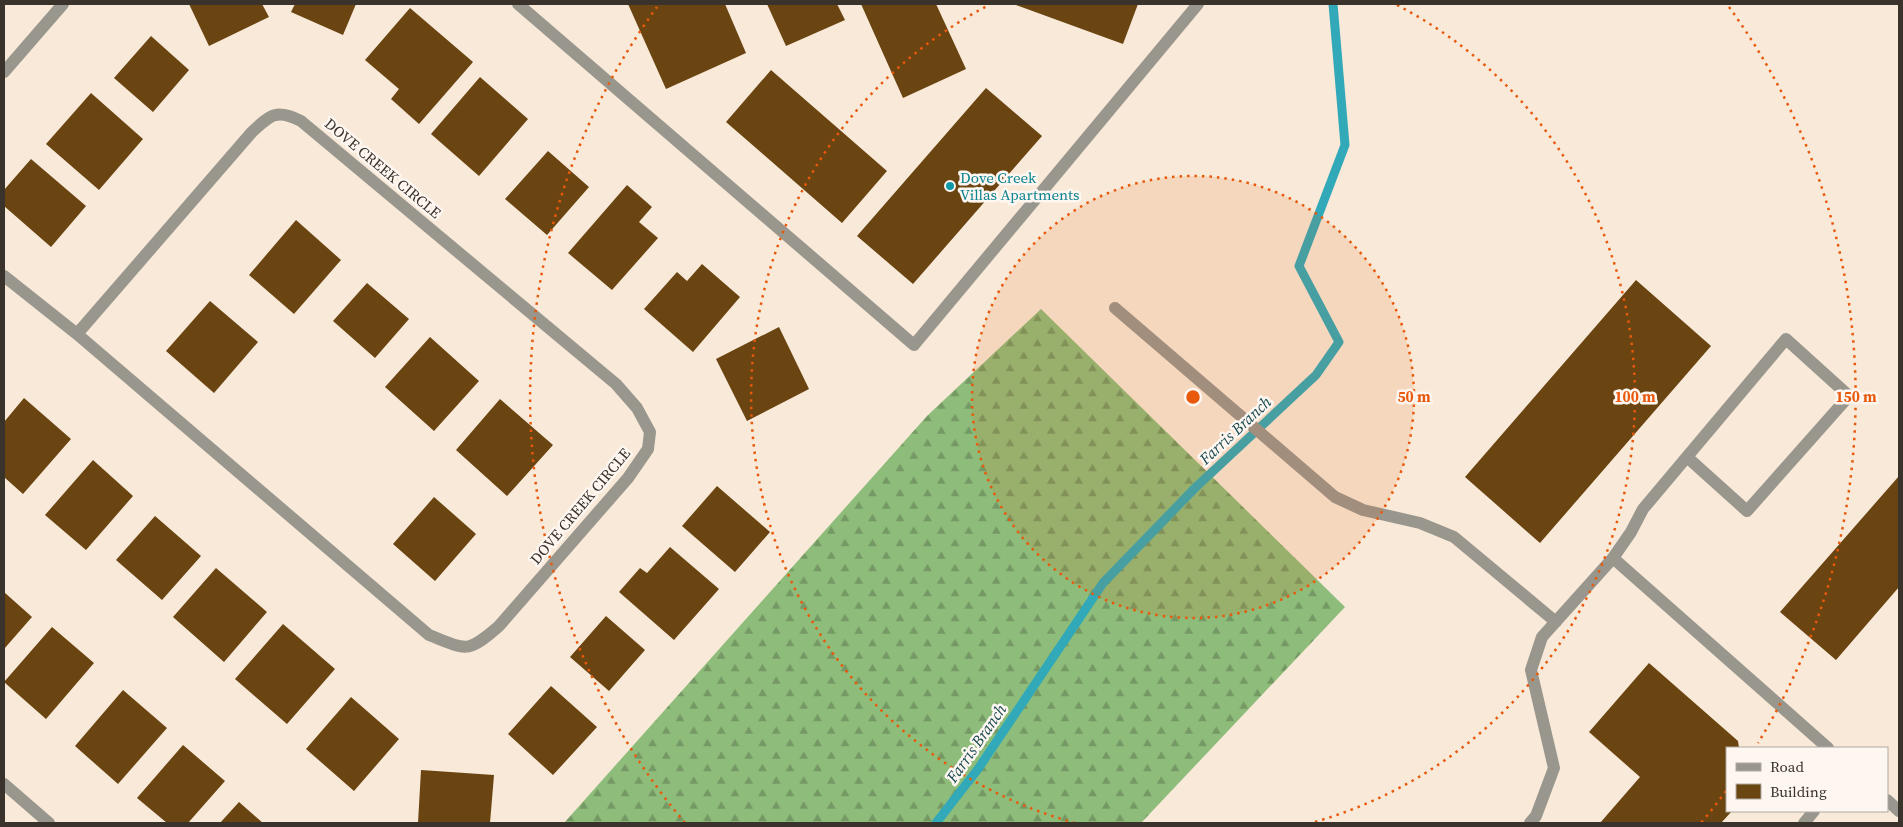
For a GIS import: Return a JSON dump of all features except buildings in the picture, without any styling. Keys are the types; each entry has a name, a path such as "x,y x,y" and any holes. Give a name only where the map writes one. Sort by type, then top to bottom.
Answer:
{"street":[{"path":"4,72 63,4"},
{"path":"518,4 914,345 1198,4"},
{"name":"DOVE CREEK CIRCLE","path":"4,276 77,334 429,635 461,648 477,645 499,626 628,478 648,449 650,432 637,408 616,384 301,121 285,113 269,116 252,132 77,334"},
{"path":"1115,308 1335,497 1363,510 1420,523 1454,538 1556,622"},
{"path":"1530,823 1536,816 1554,768 1531,670 1542,637 1613,558 1631,532 1643,509 1687,456 1786,339 1849,396 1747,512 1687,456"},
{"path":"1613,558 1827,747"},
{"path":"4,784 49,823"},
{"path":"1888,801 1899,811"},
{"path":"1804,823 1813,812"}],"green space":[{"path":"1041,309 1345,607 1141,823 564,823 927,416"}],"waterway":[{"name":"Farris Branch","path":"936,823 978,769 1103,583 1195,488 1316,375 1339,342 1299,266 1345,145 1333,4"}],"place":[{"name":"Dove Creek Villas Apartments","path":"950,186"}]}
